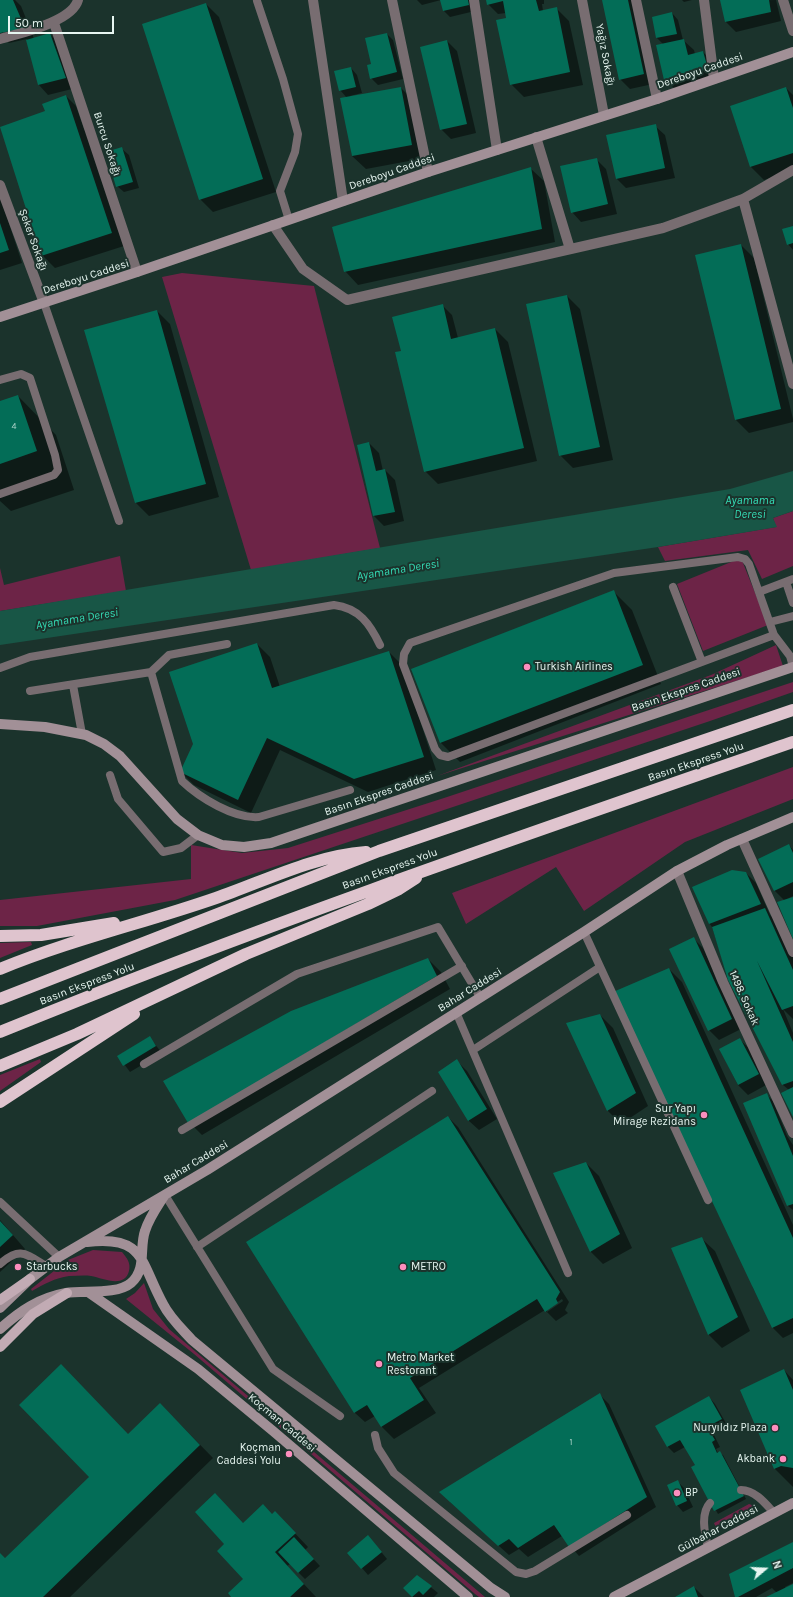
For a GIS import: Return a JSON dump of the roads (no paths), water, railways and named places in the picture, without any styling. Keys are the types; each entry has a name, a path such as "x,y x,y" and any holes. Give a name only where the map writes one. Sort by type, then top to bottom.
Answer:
{"highway":[{"name":"Basın Ekspress Yolu","path":"0,999 379,851 793,710"},
{"name":"Basın Ekspress Yolu","path":"0,1032 262,929 432,867 793,742"},
{"path":"0,969 66,945 216,898 322,859 342,854 379,851"},
{"path":"0,1066 43,1049 246,954 368,904 399,889 432,867"},
{"path":"0,936 41,935 160,916"},
{"path":"0,1102 166,992"}],"main road":[{"name":"Dereboyu Caddesi","path":"0,317 137,272 428,172 657,99 793,52"},
{"name":"Basın Ekspres Caddesi","path":"0,724 45,727 82,734 104,744 120,756 177,819 198,835 222,845 244,847 271,843 793,667"},
{"name":"Bahar Caddesi","path":"86,1242 105,1229 165,1195 584,932 677,871 742,839 793,817"},
{"path":"0,1329 31,1304 49,1297 67,1293 88,1292 124,1287 131,1283 141,1270 142,1246 145,1232 153,1213 165,1195"},
{"path":"0,1300 58,1257 86,1242 106,1240 121,1242 131,1246 142,1259"},
{"name":"Koçman Caddesi","path":"142,1259 164,1306 175,1322 192,1340 491,1588 505,1597"},
{"path":"0,1308 30,1279"},
{"name":"Koçman Caddesi","path":"88,1292 198,1369 468,1597"},
{"path":"0,1347 33,1314 67,1293"},
{"name":"Gülbahar Caddesi","path":"614,1597 793,1503"},
{"name":"Gülbahar Caddesi","path":"629,1597 655,1576"}],"street":[{"path":"0,39 54,23 77,5 78,0"},
{"path":"313,0 343,201"},
{"path":"392,0 428,172"},
{"path":"474,0 497,150"},
{"name":"Yağız Sokağı","path":"582,0 604,115"},
{"path":"636,0 657,99"},
{"path":"704,0 714,79"},
{"path":"783,0 793,31"},
{"name":"Burcu Sokağı","path":"54,23 137,272"},
{"path":"536,137 570,249"},
{"path":"273,225 303,269 347,300 663,228 743,199 793,170"},
{"name":"Şeker Sokağı","path":"0,185 44,303"},
{"path":"743,199 793,384"},
{"path":"742,839 793,952"},
{"name":"1498. Sokak","path":"677,871 723,982 793,1133"}],"lane":[{"path":"257,1 284,79 298,134 294,152 280,191 289,220"},
{"path":"44,303 119,521"},
{"path":"0,380 21,374 30,378 55,455 58,470 54,475 0,494"},
{"path":"774,635 448,757 440,755 435,749 404,668 403,659 410,643 614,572 738,556 747,561 774,635 792,653 793,667"},
{"path":"759,592 789,581 793,603"},
{"path":"673,587 702,662"},
{"path":"0,668 30,657 334,605 348,608 362,616 380,645"},
{"path":"770,622 793,616"},
{"path":"30,692 151,672 169,655 227,644"},
{"path":"151,672 182,781 195,794 239,816 252,818 260,817 350,790"},
{"path":"73,684 82,734"},
{"path":"110,775 118,799 163,852 181,848 198,835"},
{"path":"144,1064 297,974 438,927 480,997"},
{"path":"584,932 708,1200"},
{"path":"182,1130 462,966"},
{"path":"473,1050 600,967"},
{"path":"456,1012 568,1273"},
{"path":"197,1247 432,1091"},
{"path":"165,1195 273,1369 340,1416"},
{"path":"0,1202 58,1257"},
{"path":"0,1264 10,1255 18,1252 26,1254 46,1266"},
{"path":"374,1435 378,1448 394,1473 516,1572 526,1574 535,1571 627,1514"},
{"path":"741,1490 753,1494 765,1502 774,1513"},
{"path":"708,1547 704,1519 706,1507 710,1503"}],"water":[{"name":"Ayamama Deresi","path":"793,471 793,511 773,518 777,527 658,547 0,645 0,611 730,489"}],"place":[{"name":"Turkish Airlines","path":"527,667"},
{"name":"Sur Yapı Mirage Rezidans","path":"704,1115"},
{"name":"Starbucks","path":"18,1267"},
{"name":"METRO","path":"403,1267"},
{"name":"Metro Market Restorant","path":"379,1364"},
{"name":"Nuryıldız Plaza","path":"775,1428"},
{"name":"Koçman Caddesi Yolu","path":"289,1454"},
{"name":"Akbank","path":"783,1459"},
{"name":"BP","path":"677,1493"}]}
